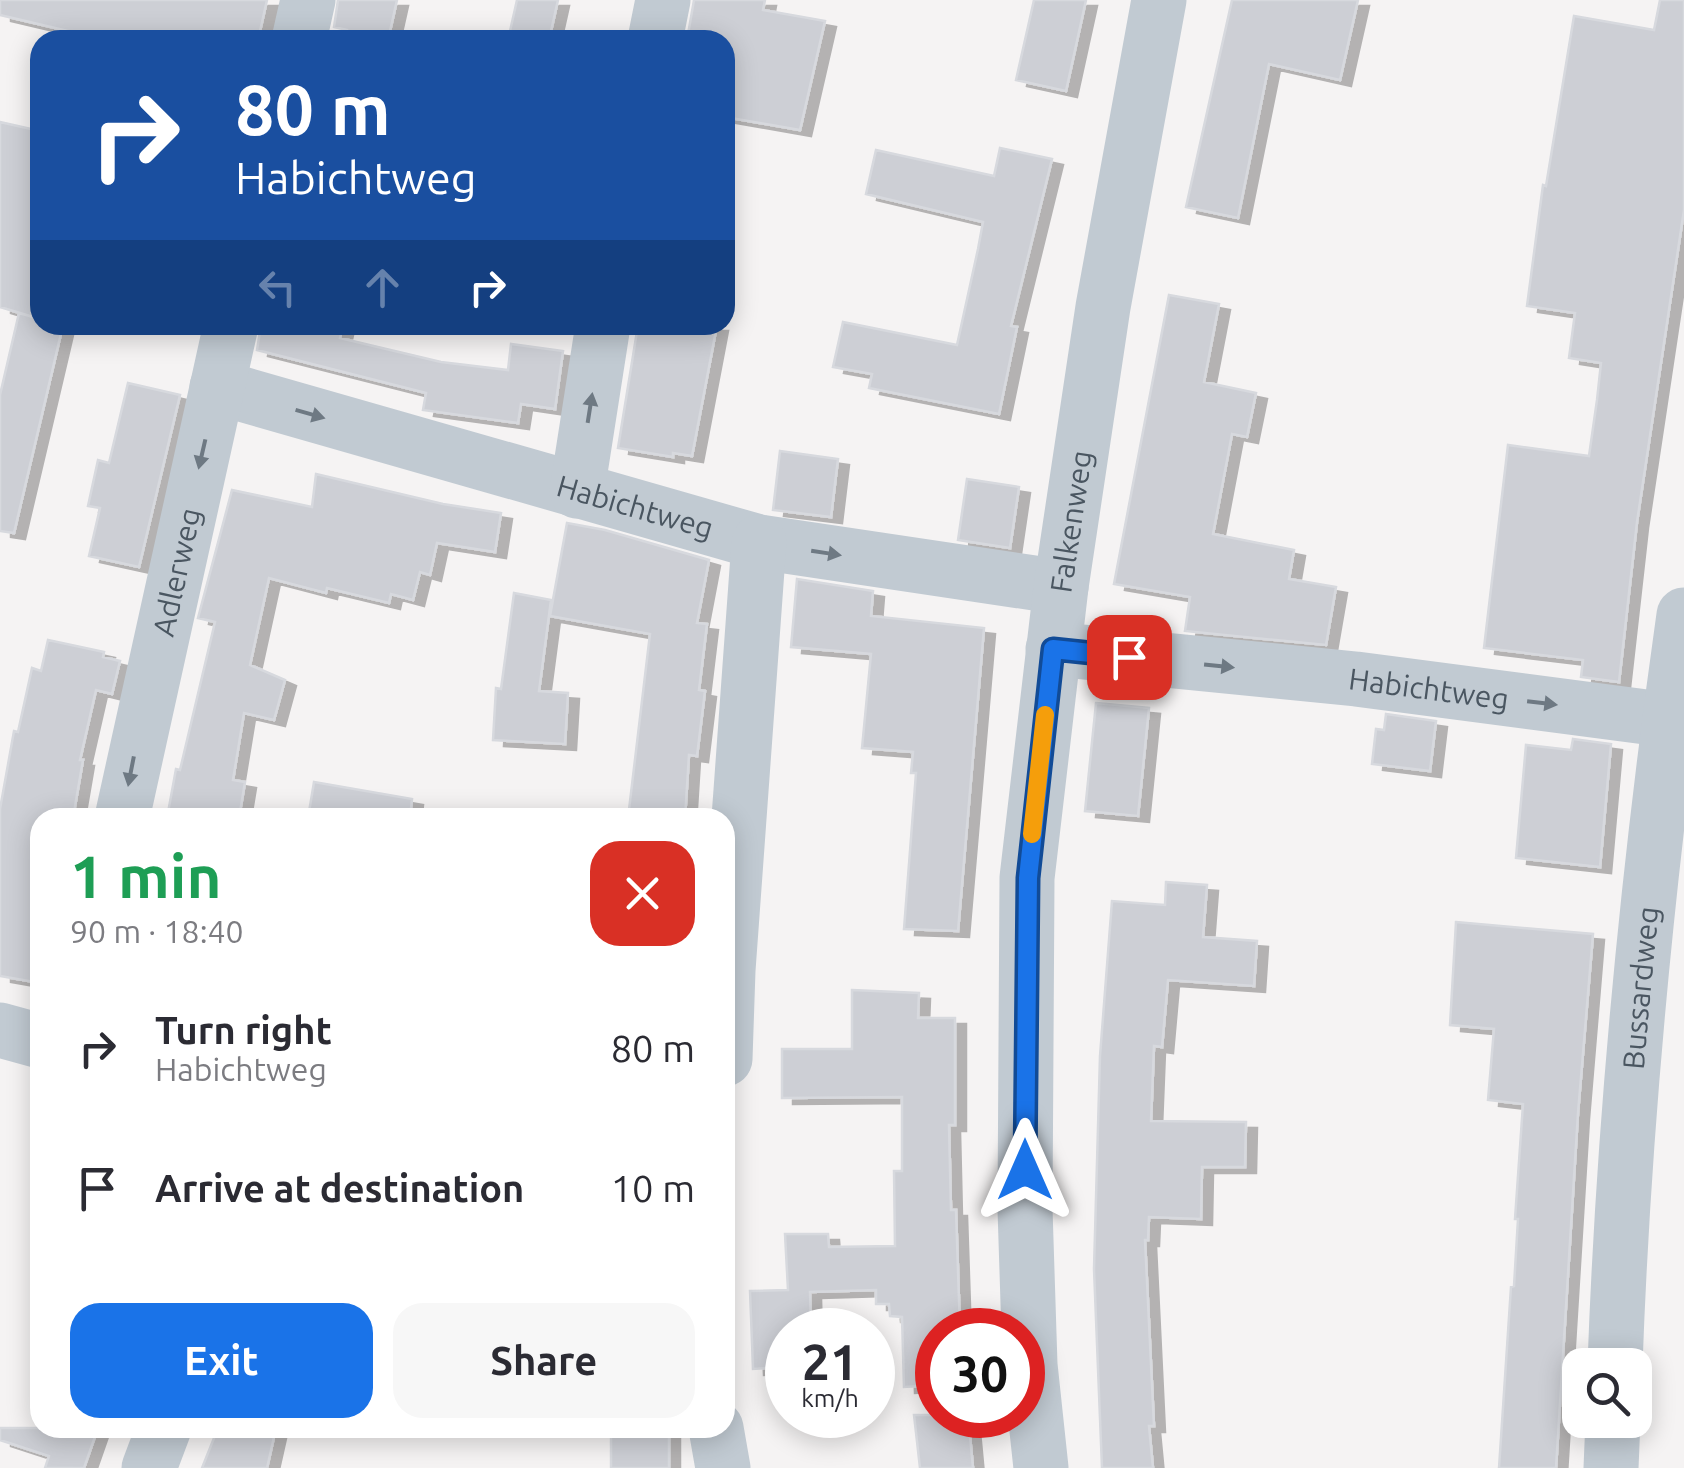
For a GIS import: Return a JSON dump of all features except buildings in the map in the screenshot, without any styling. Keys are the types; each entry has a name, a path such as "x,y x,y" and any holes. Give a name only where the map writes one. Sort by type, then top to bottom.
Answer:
{"street":[{"path":"301,30 308,0"},
{"path":"657,30 663,0"},
{"name":"Falkenweg","path":"1041,1468 1030,1365 1024,1209 1028,878 1061,587 1104,307 1159,0"},
{"name":"Adlerweg","path":"124,808 229,335"},
{"path":"577,490 600,335"},
{"name":"Habichtweg","path":"217,386 759,542 1061,587"},
{"path":"735,873 759,542"},
{"name":"Bussardweg","path":"1616,1348 1637,1037 1677,721 1684,614"},
{"name":"Habichtweg","path":"1053,649 1356,679 1677,721"},
{"path":"0,1030 30,1038"},
{"path":"149,1468 160,1438"},
{"path":"718,1438 722,1468"},
{"path":"1612,1468 1613,1438"}],"slow traffic":[{"path":"1032,834 1045,715"}],"route":[{"path":"1025,1170 1028,878 1053,649 1129,657"}]}
